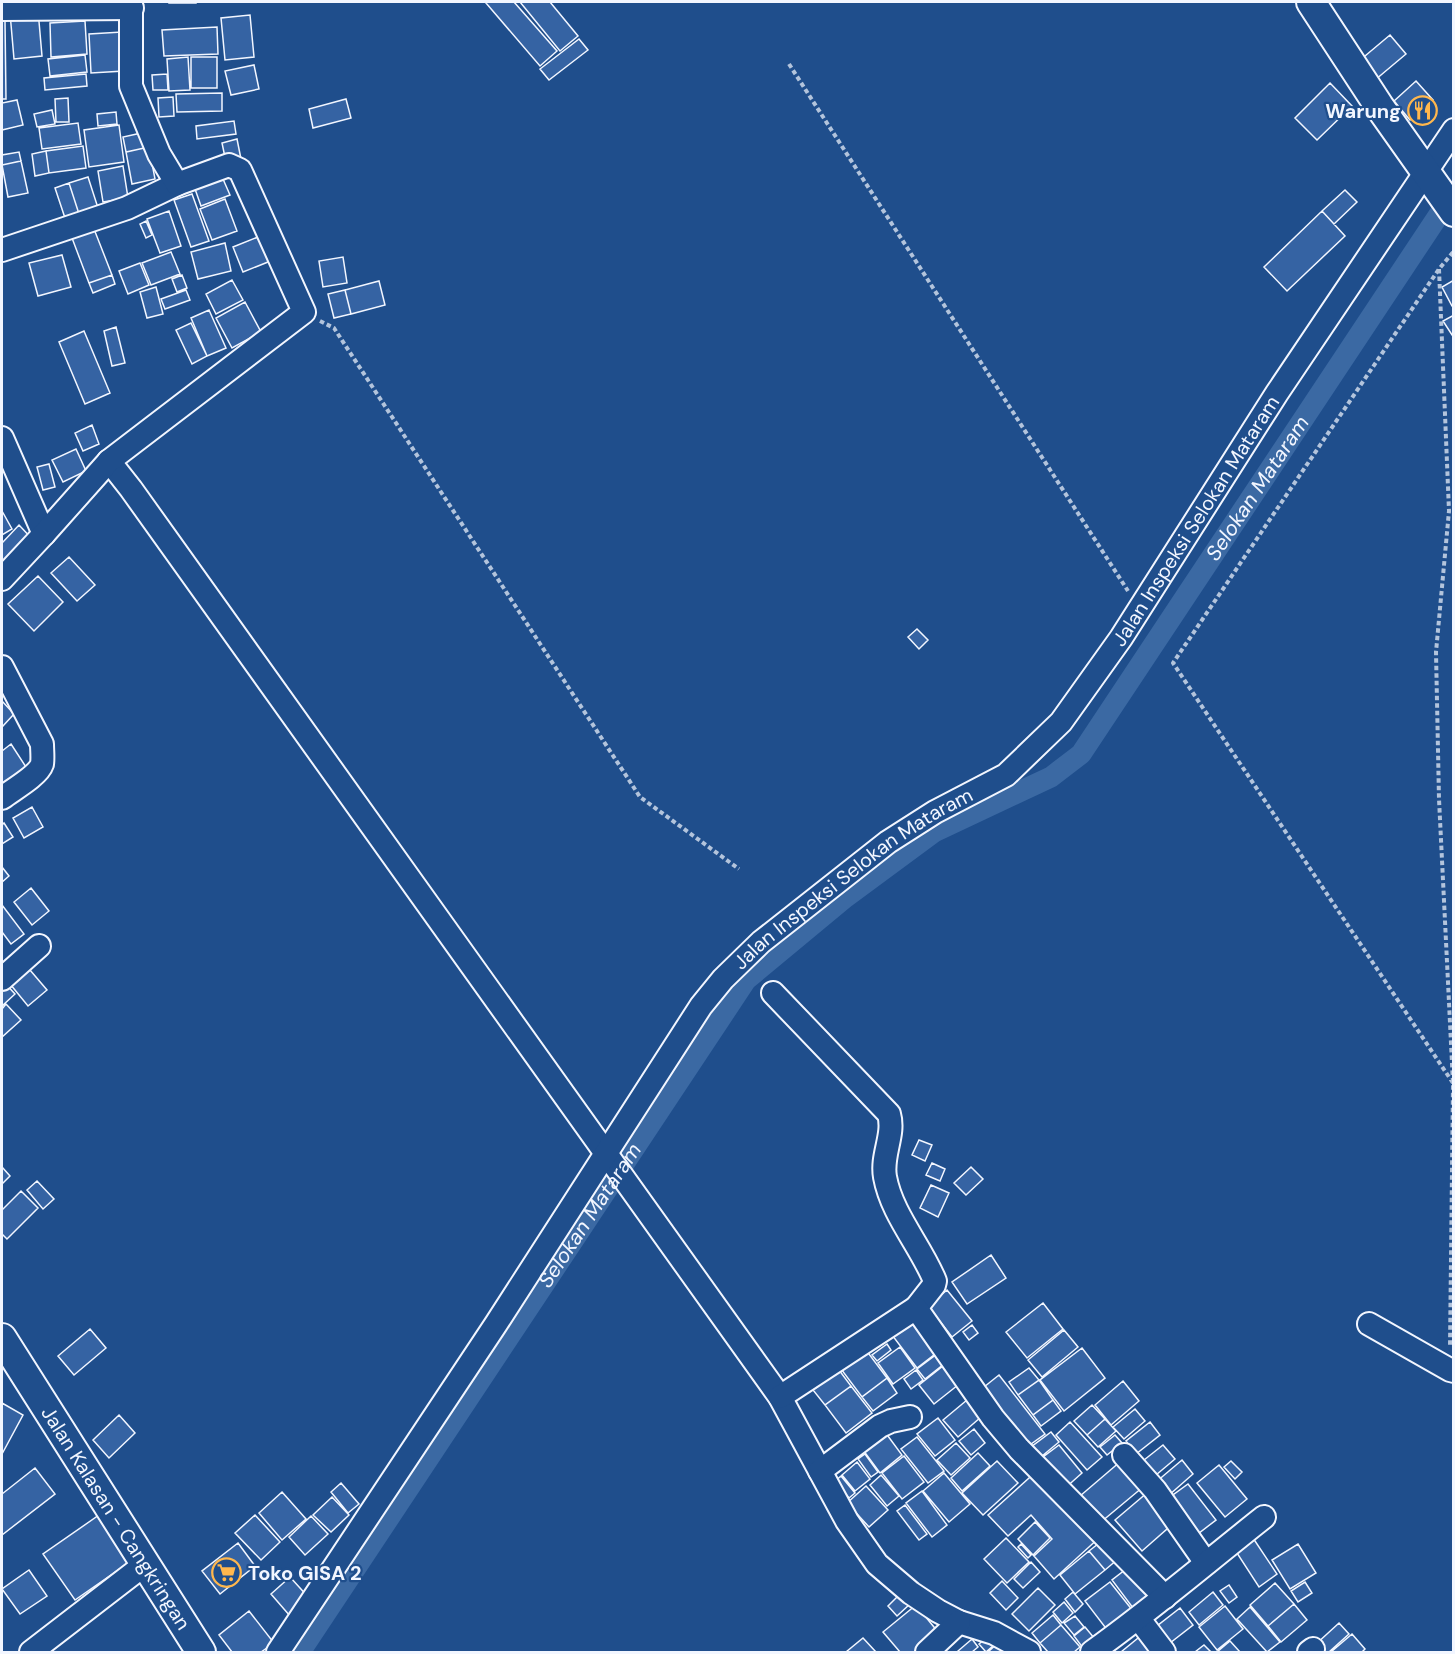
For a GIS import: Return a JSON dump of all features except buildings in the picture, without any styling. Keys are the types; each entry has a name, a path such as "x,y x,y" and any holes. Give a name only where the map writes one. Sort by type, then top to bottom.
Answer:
{"main road":[{"path":"1311,2 1378,106 1454,212"},
{"name":"Jalan Kalasan - Cangkringan","path":"2,1338 201,1653"},
{"name":"Jalan Kalasan - Cangkringan","path":"2,1372 31,1384"}],"street":[{"path":"2,9 132,5 131,86 159,154 177,184"},
{"name":"Jalan Inspeksi Selokan Mataram","path":"279,1653 496,1324 611,1160 672,1048 701,1006 723,980 779,927 888,842 935,812 1006,775 1061,722 1140,610 1277,393 1428,178 1454,130"},
{"path":"2,250 128,208 177,184 229,165 235,166 240,170 304,312 109,461 2,579"},
{"path":"2,438 44,534"},
{"path":"109,461 138,498 780,1397 847,1521 877,1564 938,1611 959,1622 994,1634 1029,1653"},
{"path":"2,667 42,744 42,765 35,774 2,798"},
{"path":"2,979 39,946"},
{"path":"773,993 889,1114 891,1130 884,1161 885,1179 896,1206 935,1281 916,1308 780,1397"},
{"path":"916,1308 993,1418 1019,1449 1165,1596"},
{"path":"1369,1324 1452,1370"},
{"path":"820,1472 880,1426 910,1417"},
{"path":"1124,1455 1155,1490 1206,1563"},
{"path":"1092,1653 1139,1619 1264,1517"},
{"path":"30,1653 144,1565"},
{"path":"1139,1619 1164,1653"},
{"path":"927,1653 959,1622"}],"path":[{"path":"789,64 1140,610"},
{"path":"1453,1084 1173,663 1439,269 1454,251"},
{"path":"1439,269 1449,511 1436,652 1439,799 1453,1084 1452,1370"},
{"path":"304,312 334,328 640,797 739,869"}],"waterway":[{"name":"Selokan Mataram","path":"300,1652 746,980 846,897 934,832 1051,777 1081,754 1454,192"}],"place":[{"name":"Warung","path":"1422,111"},
{"name":"Toko GISA 2","path":"227,1573"}]}
